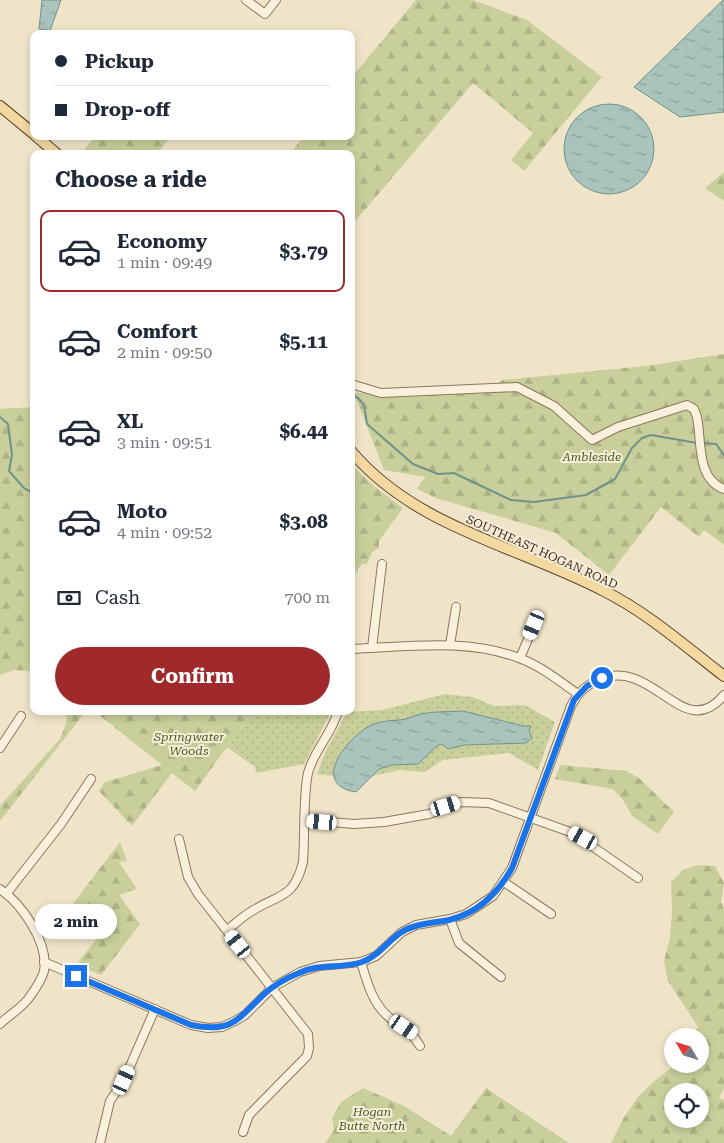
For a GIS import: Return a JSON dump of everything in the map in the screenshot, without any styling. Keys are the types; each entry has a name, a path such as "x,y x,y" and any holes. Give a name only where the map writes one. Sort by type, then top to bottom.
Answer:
{"main road":[{"path":"0,106 30,131"},
{"path":"41,140 52,150"},
{"name":"SOUTHEAST HOGAN ROAD","path":"355,454 383,482 428,513 465,532 603,590 649,618 724,676"}],"street":[{"path":"246,0 265,14 276,0"},
{"path":"355,385 381,393 517,387 554,406 592,440 606,432 687,405 694,409 699,424 700,446 707,475 712,483 724,489"},
{"path":"372,648 382,564"},
{"path":"450,646 456,607"},
{"path":"520,658 534,625"},
{"path":"355,648 450,646 495,651 520,658 543,670 578,694"},
{"path":"44,962 191,1025 208,1028 222,1027 235,1022 245,1015 273,987 300,972 319,966 361,962 376,956 402,932 416,925 450,919 481,905 504,882 512,868 561,732 578,694 602,678 624,675 644,681 681,707 693,711 709,708 724,695"},
{"path":"227,930 250,912 277,900 295,884 303,862 308,775 316,751 335,722 337,715"},
{"path":"0,748 21,716"},
{"path":"0,1024 22,1006 33,993 44,971 44,962 37,934 30,921 3,891 61,824 91,779"},
{"path":"306,820 354,824 384,822 409,819 461,802 489,803 583,838 638,878"},
{"path":"179,839 188,877 204,902 304,1025 308,1034 309,1048 301,1064 249,1115 243,1132"},
{"path":"504,882 551,914"},
{"path":"450,919 459,943 501,977"},
{"path":"361,962 370,991 381,1010 413,1033 420,1046"},
{"path":"100,1143 110,1101 124,1080 155,1009"}],"green space":[{"path":"416,0 473,0 527,20 602,77 524,171 511,160 533,133 473,83 355,221 355,150 293,150 301,140 355,140 355,73"},
{"path":"92,140 168,140 160,150 84,150"},
{"path":"724,172 724,201 705,188"},
{"name":"Ambleside","path":"724,354 724,545 704,530 699,537 661,507 609,575 556,533 436,498 417,489 425,477 384,470 355,396 355,393 497,386 502,380 645,366"},
{"path":"30,407 30,671 14,670 0,675 0,409"},
{"path":"355,468 374,486 403,508 379,541 379,548 372,552 367,564 362,564 355,574"},
{"path":"445,694 472,697 495,706 525,705 555,722 538,770 509,753 443,760 425,772 399,770 360,779 317,774 325,753 345,715 355,715 355,712 382,710"},
{"path":"67,715 83,715 0,821 0,806 60,739 66,724"},
{"name":"Springwater Woods","path":"99,715 250,715 195,791 172,773 132,826 99,791 105,782 162,765"},
{"path":"251,715 329,715 304,764 256,773 255,767 227,747"},
{"path":"560,765 627,771 640,779 674,812 658,834 632,816 623,800 613,789 555,779"},
{"path":"120,842 127,861 119,862 137,889 119,895 140,924 101,975 76,965 101,933 69,909"},
{"path":"698,865 715,866 724,883 721,902 724,909 724,1089 719,1098 724,1100 724,1143 611,1143 623,1119 638,1097 665,1073 709,1073 709,1028 697,1028 668,981 664,961 670,938 672,912 671,882 683,870"},
{"name":"Hogan Butte North","path":"363,1088 404,1106 451,1136 486,1088 569,1143 325,1143 334,1130 332,1118 341,1102"}],"water":[{"path":"42,0 61,0 50,30 39,29"},
{"path":"723,0 724,112 680,117 634,87"},
{"path":"609,104 626,107 641,117 651,132 654,149 651,166 641,181 626,191 609,194 592,191 577,181 567,166 564,149 567,132 577,117 592,107"},
{"path":"463,711 523,726 531,726 529,731 532,738 526,743 464,745 448,749 442,744 438,745 418,764 392,765 379,769 356,792 342,788 335,780 334,770 337,760 344,749 363,730 372,725 428,713"}],"waterway":[{"path":"355,397 364,405 367,424 413,464 438,474 454,473 511,500 534,502 586,495 615,479 632,448 642,438 651,435 697,443"},
{"path":"0,417 8,424 12,455 9,471 24,488 30,492"},
{"path":"702,443 716,444 724,455"}],"route":[{"path":"76,976 191,1025 208,1028 222,1027 235,1022 245,1015 273,987 300,972 319,966 361,962 376,956 402,932 416,925 466,914 493,896 504,882 512,868 571,706 578,694 587,686 602,678"}]}
